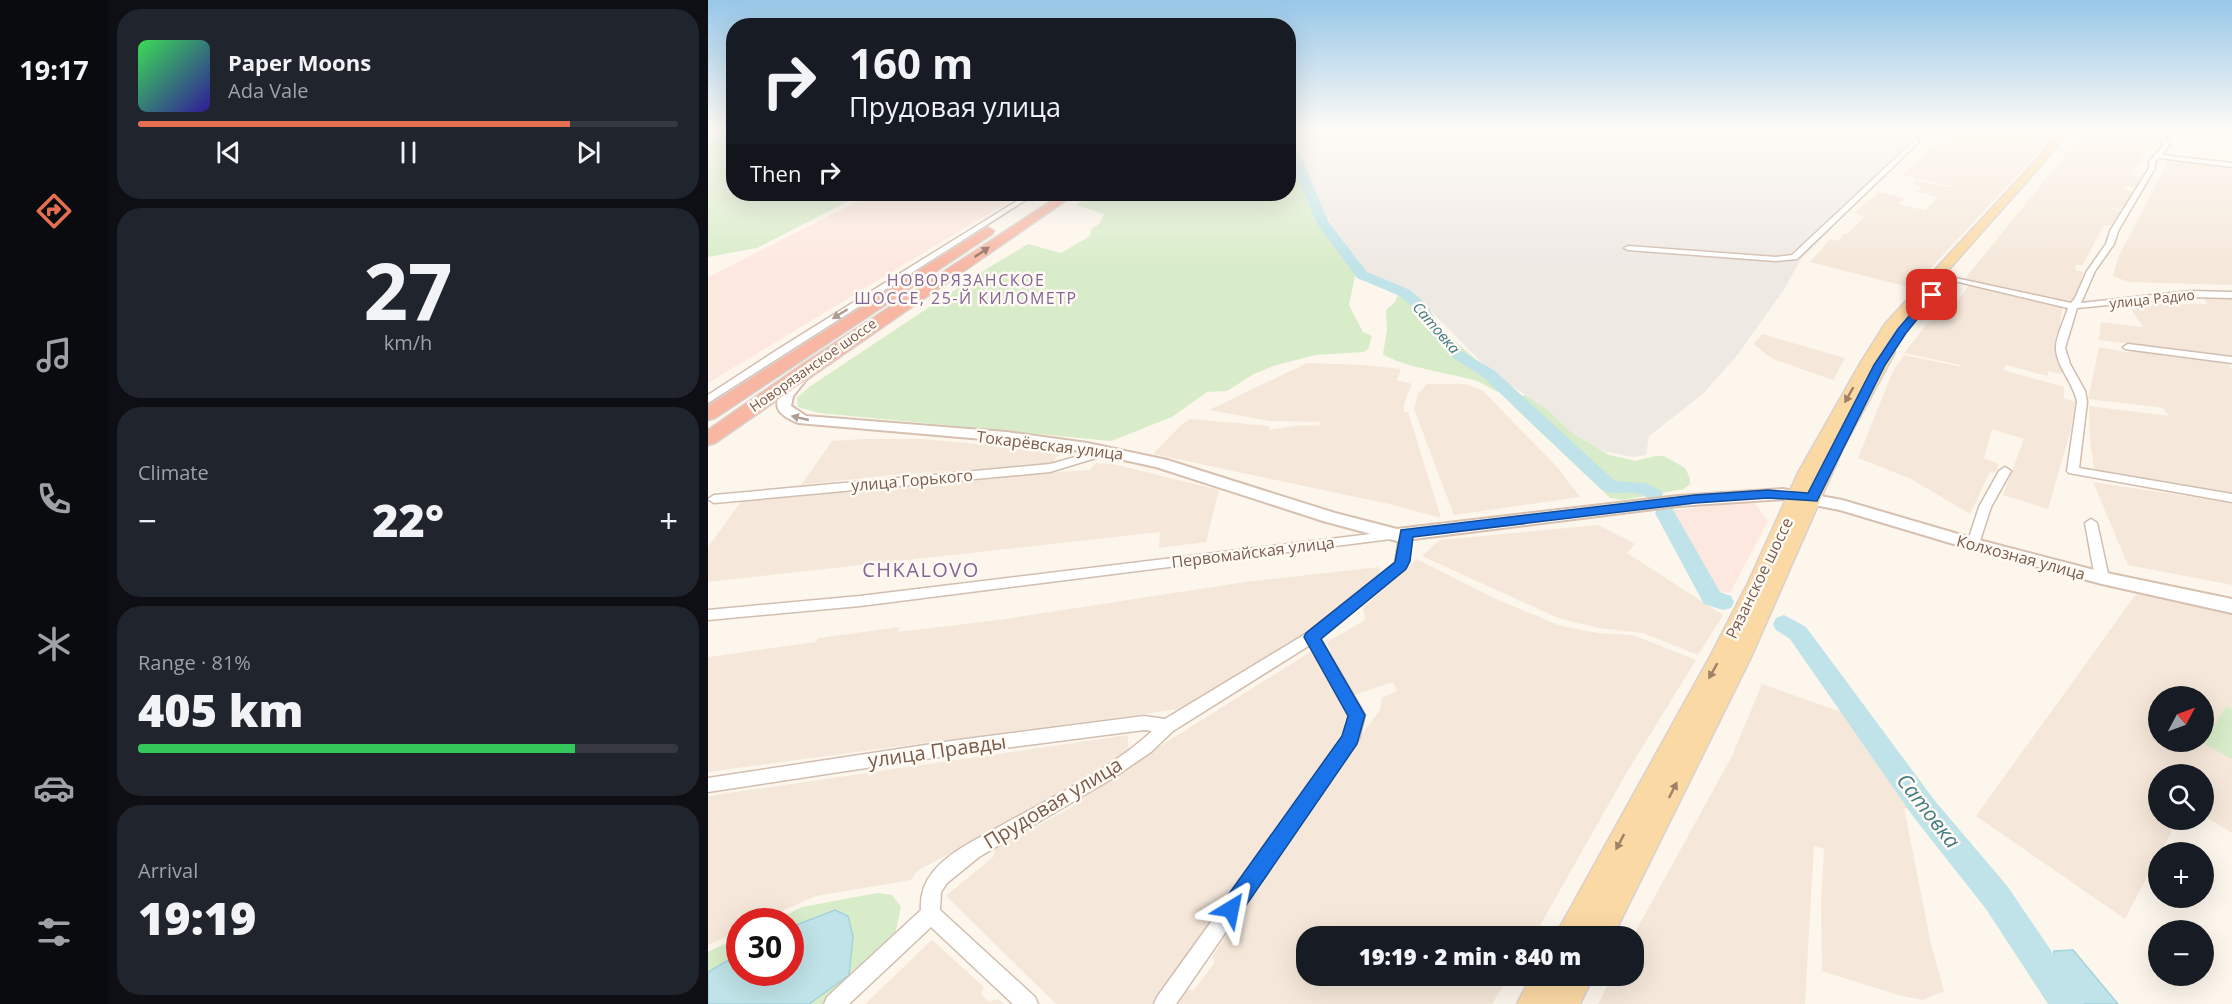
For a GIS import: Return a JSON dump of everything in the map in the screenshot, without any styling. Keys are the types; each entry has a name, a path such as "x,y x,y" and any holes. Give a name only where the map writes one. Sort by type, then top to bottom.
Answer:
{"highway":[{"name":"Новорязанское шоссе","path":"708,414 842,324 1035,201"},
{"name":"Новорязанское шоссе","path":"708,439 809,368 1059,201"}],"main road":[{"name":"Рязанское шоссе","path":"1603,926 1736,667 1805,497 1807,473 1850,392 1890,327 2027,176"},
{"name":"Рязанское шоссе","path":"1574,926 1720,659 1805,497 1880,365 1902,331 2035,176"},
{"name":"Токарёвская улица","path":"809,368 785,398 782,406 784,412 803,420 1044,441 1108,451 1223,480 1356,525 1401,534"},
{"name":"Первомайская улица","path":"1401,534 1678,501 1768,494 1805,497"},
{"name":"Колхозная улица","path":"1805,497 2102,578 2232,606"},
{"path":"1532,1004 1542,986"},
{"path":"1564,1004 1573,986"}],"street":[{"path":"1628,248 1776,259 1794,257 1879,176"},
{"path":"2147,176 2073,306 2060,348 2065,364 2080,391 2082,402 2073,471 2232,498"},
{"path":"708,400 1021,201"},
{"name":"улица Радио","path":"1946,278 2073,306 2190,294 2232,295"},
{"path":"2128,347 2231,361"},
{"name":"улица Горького","path":"714,499 1050,468 1108,451"},
{"path":"1973,544 1985,507 2005,471"},
{"path":"2091,523 2102,578"},
{"name":"Первомайская улица","path":"708,615 860,601 1401,534"},
{"name":"Прудовая улица","path":"931,914 928,898 936,880 954,865 973,851 1107,773 1145,747 1167,726 1312,637 1400,566 1403,561 1401,534"},
{"path":"1164,1004 1351,739 1357,715 1312,637"},
{"name":"улица Правды","path":"708,785 958,747 1144,723 1167,726"},
{"path":"834,1004 931,914 1028,1004"}],"shaded area":[{"path":"1307,176 1877,176 1849,201 1832,228 1799,262 1785,288 1739,353 1704,393 1649,436 1646,455 1633,457 1603,451 1571,432 1547,409 1492,373 1416,296 1369,275 1323,213"},
{"path":"1905,176 2017,176 1912,288 1810,262 1830,239 1838,241 1843,236 1841,235 1848,233 1865,217 1854,213 1871,198 1897,204 1872,198 1879,192 1905,198 1898,204 1925,210 1938,197 1917,192 1922,187 1913,184 1915,180 1952,186"},
{"path":"2048,176 2131,176 2140,178 2136,188 2126,186 2123,189 2134,192 2124,210 2111,208 2123,213 2114,226 2104,225 2082,266 2076,264 2075,270 2083,272 2079,288 2070,304 1963,281"},
{"path":"2161,176 2232,176 2232,285 2128,282 2113,276 2118,258"},
{"path":"859,201 1009,201 708,383 708,277"},
{"path":"1969,285 2063,305 2056,347 2064,372 2061,374 2049,371 2047,376 2006,365 2003,370 2064,387 2064,398 2075,402 2071,429 2048,509 2003,495 2024,439 1992,429 1984,458 1999,464 1995,473 1990,472 1970,514 1911,479 1858,458 1893,371 1904,355 1962,367 1904,353 1945,301 1955,304"},
{"path":"2203,296 2232,297 2232,357 2099,340 2101,322 2143,327 2128,304 2207,304"},
{"path":"1762,334 1845,358 1833,380 1773,359 1753,344"},
{"path":"2099,347 2130,353 2129,350 2226,362 2232,370 2232,496 2095,474 2090,442 2089,406 2169,416 2163,408 2088,399"},
{"path":"1307,363 1401,369 1397,380 1412,384 1404,404 1404,412 1408,412 1441,518 1389,504 1153,454 1182,424 1190,419 1269,426 1269,430 1302,425 1319,426 1321,422 1270,421 1209,410"},
{"path":"1427,384 1465,384 1483,391 1557,467 1580,497 1454,515 1414,409 1418,394"},
{"path":"922,439 1062,451 1051,464 892,475 801,485 832,441"},
{"path":"1096,463 1113,464 1219,490 1206,542 1159,548 1160,532 708,582 708,547 742,500 978,477 1090,470"},
{"path":"2093,482 2232,503 2232,585 2128,565"},
{"path":"1753,501 1768,521 1730,593 1715,591 1668,511"},
{"path":"1598,525 1635,544 1627,553 1723,615 1698,655 1643,633 1599,628 1558,618 1422,556 1440,540"},
{"path":"1417,559 1498,600 1561,626 1597,633 1633,635 1696,660 1627,772 1540,926 1296,926 1296,986 1503,986 1492,1004 1176,1004 1187,989 1194,990 1215,962 1212,957 1336,769 1380,710 1382,698 1397,691 1393,682 1354,695 1335,664 1327,642 1365,620 1363,608"},
{"path":"1379,567 1380,575 1314,630 1180,709 708,772 708,657 816,642 819,638 900,627 897,632 998,620 1245,582"},
{"path":"2136,594 2232,612 2232,833 2214,822 2214,764 2148,764 2148,830 2172,830 2166,842 2148,842 2148,875 2125,919 1976,816"},
{"path":"1315,649 1350,711 1344,722 1346,737 1285,818 1153,1004 1056,1004 946,896 993,857 996,848 1074,806 1077,798"},
{"path":"1762,684 1844,713 1876,752 1915,810 1904,808 1931,944 1944,991 1923,1000 1898,995 1822,971 1821,901 1824,849 1814,845 1805,1004 1598,1004 1607,986 1644,986 1644,926 1638,926 1732,756"},
{"path":"1128,735 1128,753 1069,789 917,871 911,880 816,896 789,908 726,908 726,937 708,945 708,796"},
{"path":"932,940 984,987 981,994 989,1002 998,999 1004,1004 865,1004"}],"green space":[{"path":"708,176 726,176 726,201 848,201 757,248 708,257"},
{"path":"1296,176 1301,176 1317,214 1314,219 1356,271 1349,305 1363,332 1372,336 1368,349 1364,352 1315,355 1273,366 1254,374 1227,391 1207,392 1172,417 1111,441 819,413 798,407 797,398 809,387 1028,244 1061,253 1090,236 1092,228 1099,224 1104,214 1076,205 1081,201 1296,201"},
{"path":"1399,292 1412,295 1441,329 1512,391 1498,392 1474,380 1413,366 1383,354 1387,330 1386,310 1395,302"},
{"path":"1525,395 1547,409 1571,432 1609,455 1636,461 1664,456 1685,468 1690,484 1684,489 1623,500 1610,498 1513,406 1512,399"},
{"path":"2226,706 2232,709 2232,759 2214,749 2214,727"},
{"path":"877,893 892,895 901,907 894,939 830,1004 809,1004 849,975 851,955 835,910 804,922 804,908 800,908"},
{"path":"726,943 726,962 708,972 708,952"}],"water":[{"path":"835,910 848,916 853,936 849,975 809,1004 708,1004 708,972 726,962 726,986 804,986 804,922"},
{"path":"2073,950 2118,1004 2058,1004 2055,994 2054,951"}],"waterway":[{"name":"Сатовка","path":"1304,176 1322,222 1362,275 1405,293 1422,308 1434,329 1458,355 1489,374 1608,485 1616,489 1638,487 1653,494"},
{"name":"Сатовка","path":"1665,513 1712,598 1723,602"},
{"name":"Сатовка","path":"1784,624 1798,633 1925,810 1997,898 2067,1004"}],"district":[{"name":"НОВОРЯЗАНСКОЕ ШОССЕ, 25-Й КИЛОМЕТР","path":"966,289"},
{"name":"CHKALOVO","path":"921,570"}],"route":[{"path":"1231,909 1351,739 1357,715 1312,637 1400,566 1403,561 1406,533 1728,496 1784,494 1812,498 1880,365 1902,331 1932,295"}]}
